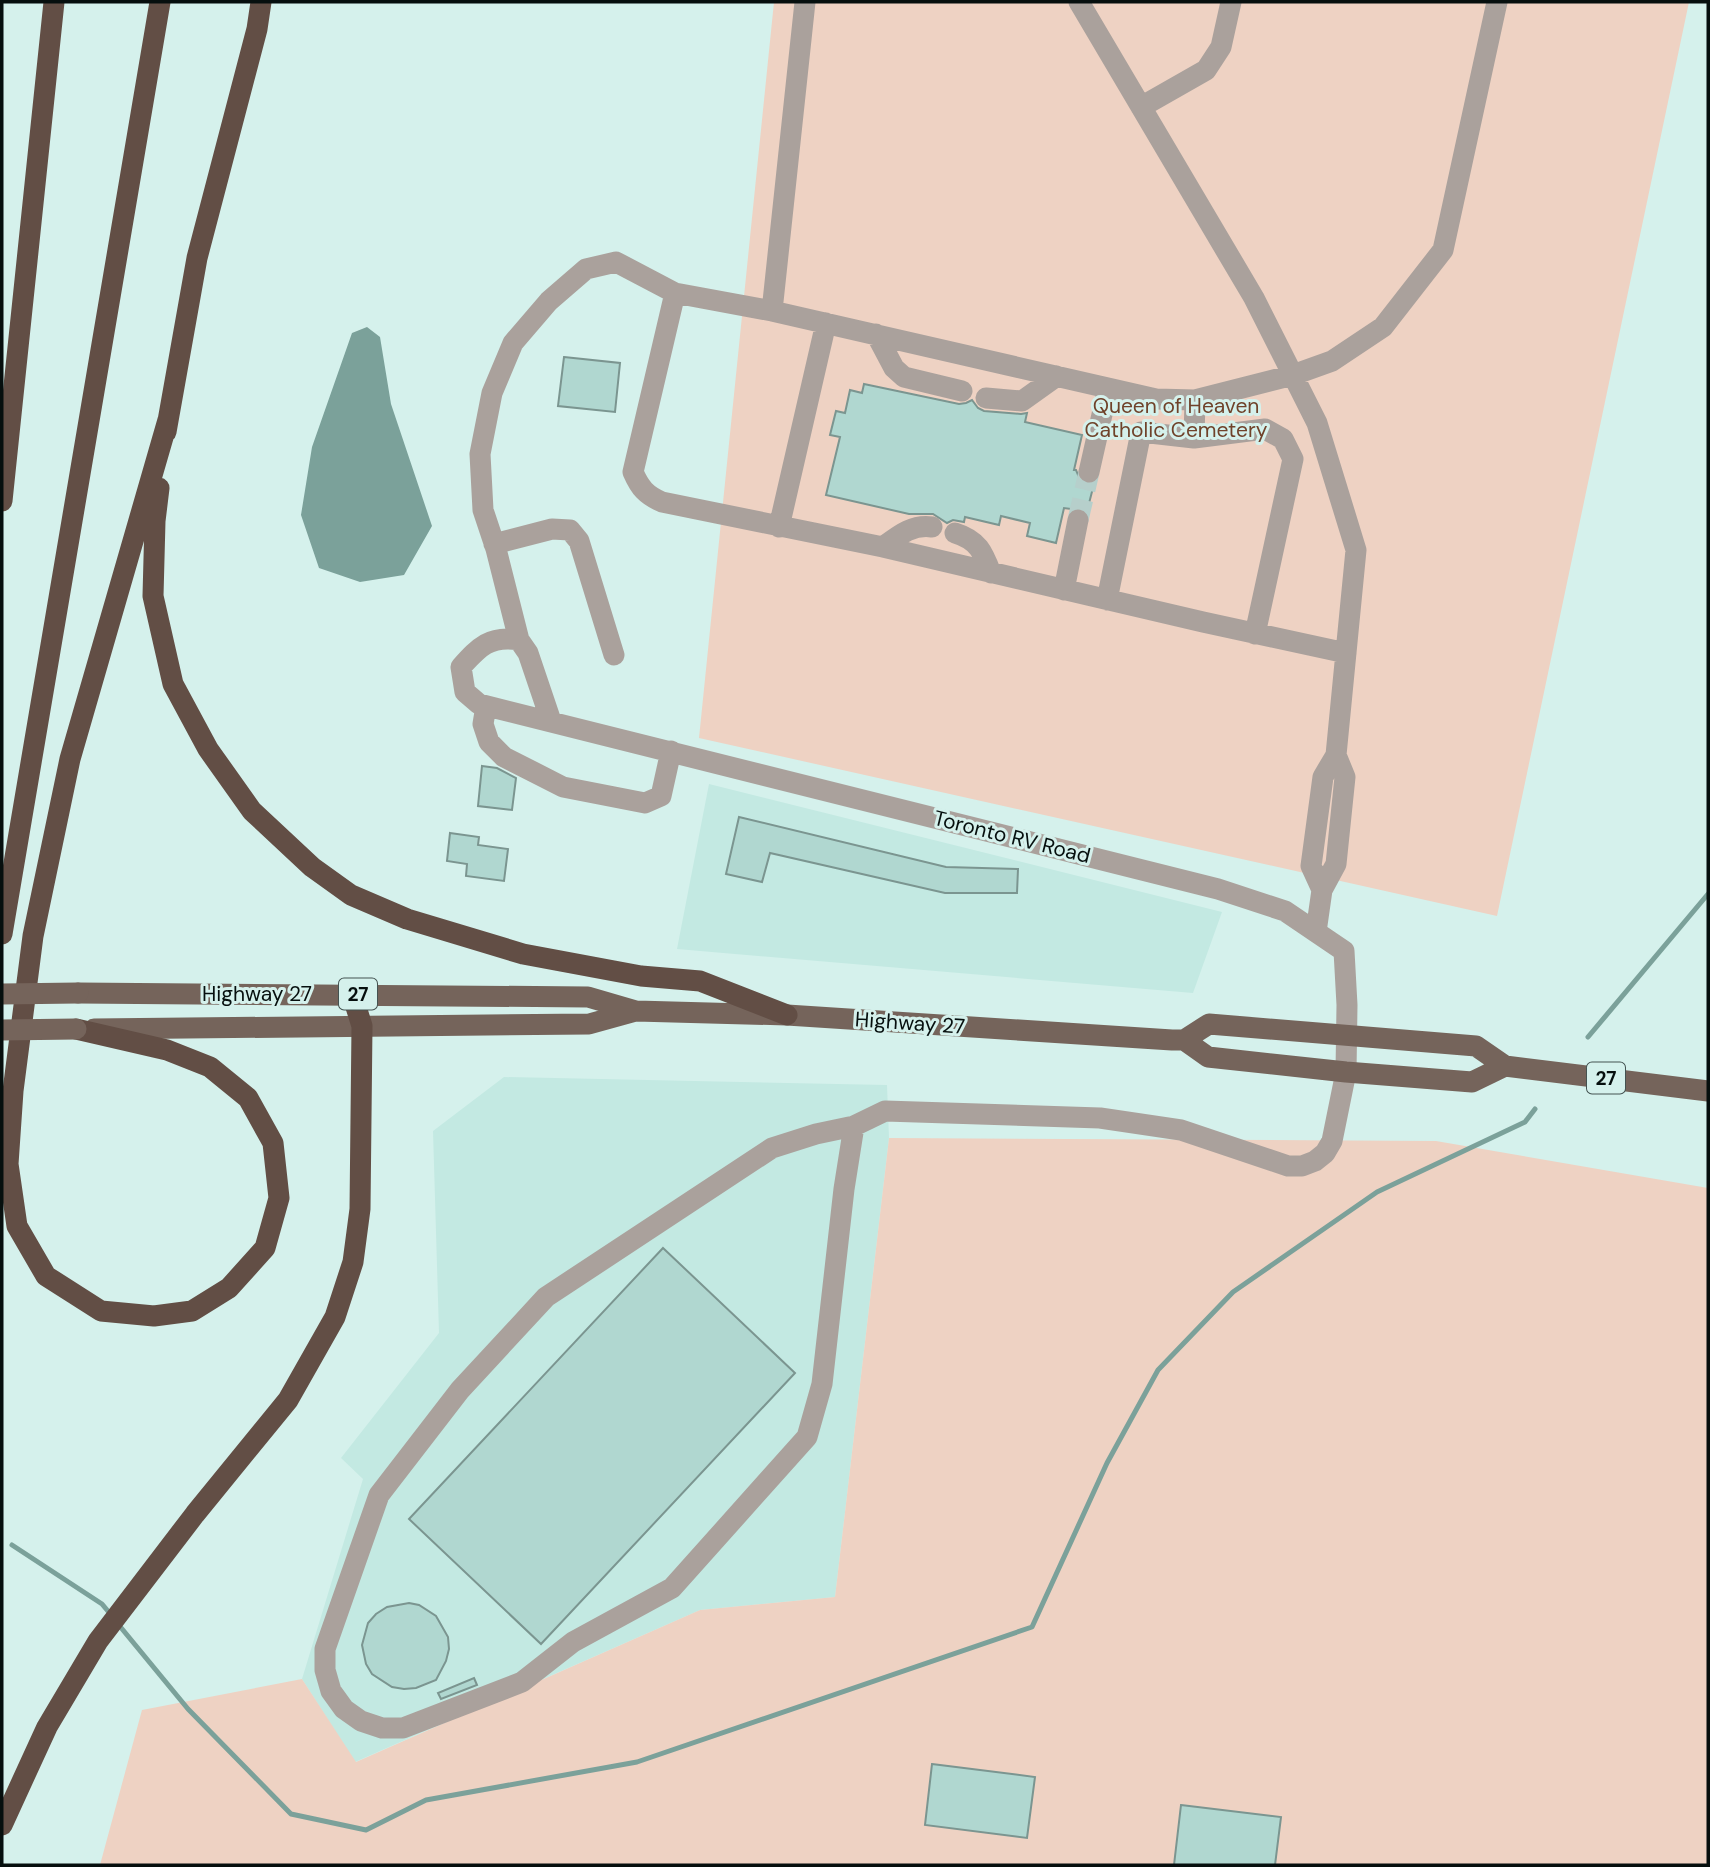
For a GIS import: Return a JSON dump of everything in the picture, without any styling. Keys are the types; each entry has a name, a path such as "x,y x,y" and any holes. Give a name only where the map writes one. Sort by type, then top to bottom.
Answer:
{"highway":[{"path":"2,501 54,2"},
{"path":"2,934 160,2"},
{"path":"261,2 257,29 197,258 168,420 155,521 153,596 173,684 208,749 252,811 312,867 351,895 407,919 523,954 641,976 700,981 787,1015"},
{"path":"76,1029 167,1050 210,1067 248,1098 272,1143 279,1198 265,1248 229,1288 192,1311 154,1316 101,1311 47,1276 17,1226 8,1164 13,1091 33,936 69,759 168,420"},
{"path":"2,1825 47,1727 98,1641 195,1514 288,1400 335,1317 353,1262 360,1209 362,1026 352,994"}],"main road":[{"name":"Highway 27","path":"2,994 589,997 636,1011 787,1015 1184,1040 1208,1057 1472,1082 1505,1066"},
{"name":"Highway 27","path":"2,1030 589,1024 636,1011"},
{"name":"27","path":"1184,1040 1209,1024 1476,1046 1505,1066 1708,1090"}],"lane":[{"path":"772,311 804,2"},
{"path":"1079,2 1254,298 1293,375 1317,423 1356,550 1336,755 1324,777 1311,866 1322,890 1316,932"},
{"path":"1141,107 1206,70 1221,47 1231,2"},
{"path":"551,721 528,653 519,640 483,510 480,454 492,393 513,343 549,301 586,269 616,262 675,293 772,311 1156,399 1195,400 1293,375 1332,361 1383,327 1443,250 1497,2"},
{"path":"675,293 633,472 640,488 649,496 663,502 883,547 1346,653"},
{"path":"779,527 826,323"},
{"path":"876,334 894,368 904,377 962,391"},
{"path":"986,398 1022,401 1057,376"},
{"path":"1089,472 1108,388"},
{"path":"1194,438 1195,400"},
{"path":"1107,600 1141,432 1194,438 1265,429 1283,439 1293,459 1255,634"},
{"path":"1064,590 1078,520"},
{"path":"883,547 906,531 922,526 932,527"},
{"path":"494,544 552,529 570,530 579,541 614,655"},
{"path":"955,533 967,536 978,544 991,573"},
{"path":"519,640 507,638 480,646 461,667 465,692 479,704 486,706 483,724 489,742 504,757 563,787 645,803 661,796 671,751"},
{"name":"Toronto RV Road","path":"486,706 1218,889 1285,911 1344,951 1346,1072 1332,1141 1325,1153 1302,1166 1288,1166 1181,1130 1100,1118 885,1111 854,1126"},
{"path":"854,1126 844,1189 822,1384 807,1437 672,1588 573,1642 522,1682 403,1728 382,1728 361,1721 344,1709 331,1691 325,1670 325,1649 379,1495 460,1390 546,1297 772,1149 816,1134 854,1126"}],"shaded area":[{"path":"367,327 380,337 391,404 432,526 404,575 360,582 319,568 301,515 312,447 352,333"},
{"path":"709,784 1222,912 1193,993 677,949"},
{"path":"504,1077 887,1085 889,1138 835,1597 700,1610 355,1762 302,1679 363,1479 341,1458 439,1333 433,1131"}],"green space":[{"name":"Queen of Heaven Catholic Cemetery","path":"774,2 1689,2 1497,916 699,738"},
{"path":"889,1138 1436,1141 1708,1188 1708,1865 100,1865 142,1710 302,1679 356,1762 700,1610 835,1597"}],"building":[{"path":"564,357 620,363 615,412 558,406"},
{"path":"864,384 959,404 972,400 984,411 1027,413 1025,422 1082,435 1074,470 1081,482 1094,484 1087,511 1080,507 1064,508 1056,543 1027,536 1030,523 1001,516 999,525 965,517 964,522 953,520 947,523 933,514 909,514 826,495 840,437 830,435 836,411 845,413 850,390 862,393"},
{"path":"482,766 497,768 516,778 512,810 478,806"},
{"path":"739,817 946,867 1018,869 1017,893 945,893 770,853 762,882 726,874"},
{"path":"450,833 479,837 478,845 508,849 504,881 466,876 467,864 447,861"},
{"path":"663,1248 795,1373 541,1644 409,1519"},
{"path":"409,1603 419,1605 436,1616 448,1637 449,1649 436,1680 416,1688 404,1689 392,1687 372,1674 366,1664 362,1645 368,1623 376,1614 387,1607"},
{"path":"474,1678 477,1685 441,1699 438,1693"},
{"path":"932,1764 1035,1777 1027,1838 925,1825"},
{"path":"1181,1805 1281,1817 1275,1865 1174,1865"}],"waterway":[{"path":"1588,1037 1708,894"},
{"path":"118,1624 188,1709 291,1814 366,1830 426,1800 637,1762 1032,1627 1107,1463 1158,1370 1233,1292 1377,1192 1525,1122 1535,1109"},
{"path":"12,1545 102,1604 112,1616"}],"tunnel":[{"path":"1078,520 1089,472"}]}
